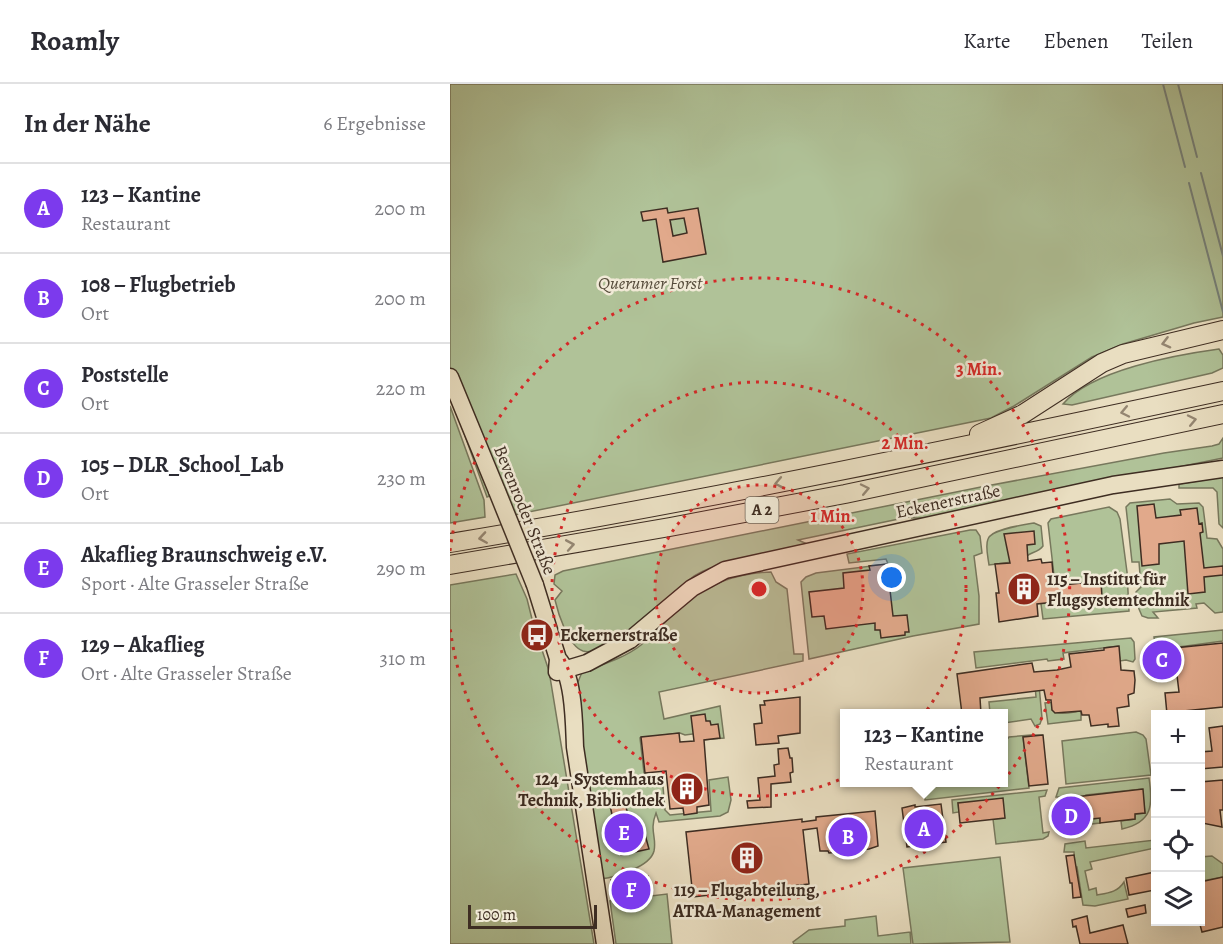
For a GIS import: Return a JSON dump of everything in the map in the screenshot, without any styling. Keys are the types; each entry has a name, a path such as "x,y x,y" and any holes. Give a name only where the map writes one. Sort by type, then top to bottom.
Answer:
{"highway":[{"path":"939,451 1023,414 1101,363 1123,354 1223,330"},
{"name":"A 2","path":"450,543 665,505 939,451 1223,391"},
{"name":"A 2","path":"450,566 845,494 1223,414"}],"main road":[{"name":"Bevenroder Straße","path":"450,377 535,585 560,667 568,723 575,747 605,944"},
{"name":"Eckenerstraße","path":"560,667 576,656 601,655 630,640 692,588 725,570 1113,485 1223,469"}],"green space":[{"name":"Querumer Forst","path":"450,84 1223,84 1223,317 1123,344 1092,357 991,418 514,515 503,491 487,497 450,394"},
{"path":"1219,349 1223,355 1223,368 1212,373 1072,405 1063,404 1076,392 1114,373 1158,360"},
{"path":"450,406 484,500 485,517 450,523"},
{"path":"1223,438 1223,458 927,518 911,518 918,515 798,540 805,543 799,549 746,559 706,570 696,575 625,634 595,651 583,651 573,643 568,636 555,600 562,591 554,584 555,575 563,571 981,487 1212,446 1219,444"},
{"path":"1223,477 1223,528 1219,524 1217,492 1213,488 1179,488 1179,484"},
{"path":"1170,499 1177,504 1199,503 1203,507 1207,538 1217,539 1223,549 1223,612 1215,613 1204,603 1196,604 1197,608 1153,612 1158,618 1142,616 1136,592 1141,587 1139,562 1132,562 1126,507 1130,503"},
{"path":"1109,507 1117,512 1120,519 1127,572 1129,611 1043,619 1041,604 1055,584 1048,523 1051,519"},
{"path":"1034,523 1041,526 1043,546 1041,549 1021,561 989,565 987,545 990,536 1008,528"},
{"path":"976,530 980,536 982,553 974,556 979,596 979,624 809,659 801,582 806,577 816,573 888,564 886,559 849,563 847,554"},
{"path":"771,572 776,582 787,589 794,654 803,654 803,661 659,692 664,719 720,706 724,738 701,740 700,733 685,735 680,733 640,738 644,773 647,776 662,775 665,810 670,815 711,811 709,780 728,777 731,800 728,812 720,816 659,822 656,813 653,825 655,846 651,857 632,870 601,879 597,867 576,687 582,672 635,650 685,603 705,590 726,580 748,574"},
{"path":"516,574 527,599 549,671 594,944 450,944 450,585"},
{"path":"1223,630 1223,641 1172,648 1172,653 1156,655 1154,637"},
{"path":"1131,638 1134,642 1135,659 1133,662 1120,661 1118,646 1063,653 1064,659 976,668 974,652"},
{"path":"1035,685 1039,685 1042,718 1040,724 1035,726 1031,719 1008,722 1008,709 990,709 989,702 1036,697"},
{"path":"1055,702 1052,710 1062,713 1081,711 1081,720 1048,724 1045,703"},
{"path":"1136,732 1146,739 1151,775 1066,784 1062,741"},
{"path":"1043,735 1023,737 1029,788 925,800 923,787 1008,787 1009,737"},
{"path":"1149,778 1151,796 1149,811 1140,822 1122,829 1121,821 1135,819 1135,814 1145,813 1142,789 1086,795 1089,819 1100,818 1100,823 1083,825 1082,811 1075,797 1056,797 1059,788"},
{"path":"1047,790 1045,796 1039,797 1043,833 1049,832 1048,836 1043,839 996,844 993,819 1005,818 958,803 959,812 953,813 952,800"},
{"path":"1151,840 1151,849 1090,862 1092,869 1085,871 1089,890 1096,888 1097,895 1105,894 1116,890 1124,882 1128,899 1095,906 1083,905 1074,852 1064,852 1065,844 1085,841 1086,848"},
{"path":"1212,856 1223,864 1223,877 1205,880 1205,857"},
{"path":"1000,857 1010,942 913,944 903,868"},
{"path":"667,894 672,944 616,944 610,901"},
{"path":"876,916 878,936 910,932 911,944 794,944 793,942 809,930 845,926 845,920"}],"building":[{"path":"667,208 668,213 698,208 706,254 663,262 656,219 643,221 641,212","holes":["684,218 687,233 673,236 670,220"]},
{"path":"1154,504 1156,518 1181,515 1180,510 1197,508 1199,524 1202,523 1203,532 1200,533 1204,568 1223,566 1223,575 1204,577 1205,592 1188,594 1184,541 1159,544 1159,564 1142,566 1137,506"},
{"path":"1034,531 1035,544 1027,545 1028,561 1041,559 1042,563 1052,562 1054,586 1101,581 1102,597 1037,604 1038,616 999,622 996,593 999,593 995,564 1010,563 1004,534"},
{"path":"887,564 893,616 907,615 909,632 905,632 905,635 881,638 880,630 875,630 875,623 826,629 824,616 812,617 809,592 844,588 843,573 870,570 869,566"},
{"path":"1223,643 1223,707 1167,710 1165,693 1179,692 1176,667 1159,669 1159,666 1152,666 1151,656 1174,653 1174,648"},
{"path":"1119,646 1121,670 1134,671 1134,693 1128,695 1129,706 1117,708 1119,726 1108,727 1108,724 1091,726 1089,715 1082,715 1081,711 1055,713 1052,710 1051,700 1046,700 1044,690 980,698 981,709 961,709 957,674 1032,663 1034,672 1057,670 1071,667 1069,654 1104,650 1104,648"},
{"path":"800,697 800,733 778,736 779,743 756,745 754,724 762,723 760,705 765,705 764,701"},
{"name":"124 – Systemhaus Technik, Bibliothek","path":"705,714 706,721 710,721 711,725 718,724 720,738 704,740 709,805 697,807 697,813 684,815 683,808 670,809 666,771 645,773 641,737 679,733 680,742 694,741 691,716"},
{"path":"1223,726 1223,767 1205,769 1205,752 1212,751 1209,728"},
{"path":"1043,735 1048,784 1029,786 1023,737"},
{"path":"788,748 790,758 792,758 791,782 771,784 771,807 748,808 747,801 760,800 758,778 775,776 774,765 779,764 778,749"},
{"path":"1223,780 1223,810 1220,810 1222,827 1205,824 1205,782"},
{"path":"1143,789 1145,813 1135,814 1135,819 1100,823 1100,818 1083,820 1083,825 1060,833 1058,799"},
{"path":"624,798 632,833 644,831 649,849 621,855 609,801"},
{"path":"1003,798 1005,818 960,823 958,803"},
{"path":"941,804 946,842 907,847 902,808"},
{"name":"119 – Flugabteilung, ATRA-Management","path":"875,811 878,846 869,849 829,853 820,851 817,828 803,830 809,884 693,897 686,832 802,819 802,822 816,820 816,817"},
{"path":"1074,855 1081,897 1073,898 1066,856"},
{"path":"1151,873 1151,891 1129,895 1126,878"},
{"path":"648,876 650,894 614,898 611,880"},
{"path":"1223,877 1223,927 1202,932 1200,926 1205,926 1205,881"},
{"path":"1145,905 1146,913 1128,917 1126,909"},
{"path":"1087,916 1090,933 1123,925 1128,944 1080,944 1076,926 1073,927 1072,920"}],"waterway":[{"path":"1163,84 1185,167"},
{"path":"1178,84 1197,157"},
{"path":"1201,173 1223,256"},
{"path":"1189,183 1223,312"}],"place":[{"name":"115 – Institut für Flugsystemtechnik","path":"1024,589"},
{"name":"Eckernerstraße","path":"537,635"},
{"name":"Poststelle","path":"1162,660"},
{"name":"124 – Systemhaus Technik, Bibliothek","path":"687,789"},
{"name":"105 – DLR_School_Lab","path":"1071,816"},
{"name":"123 – Kantine","path":"924,829"},
{"name":"Akaflieg Braunschweig e.V.","path":"624,833"},
{"name":"108 – Flugbetrieb","path":"848,837"},
{"name":"119 – Flugabteilung, ATRA-Management","path":"747,858"},
{"name":"129 – Akaflieg","path":"631,890"}]}
